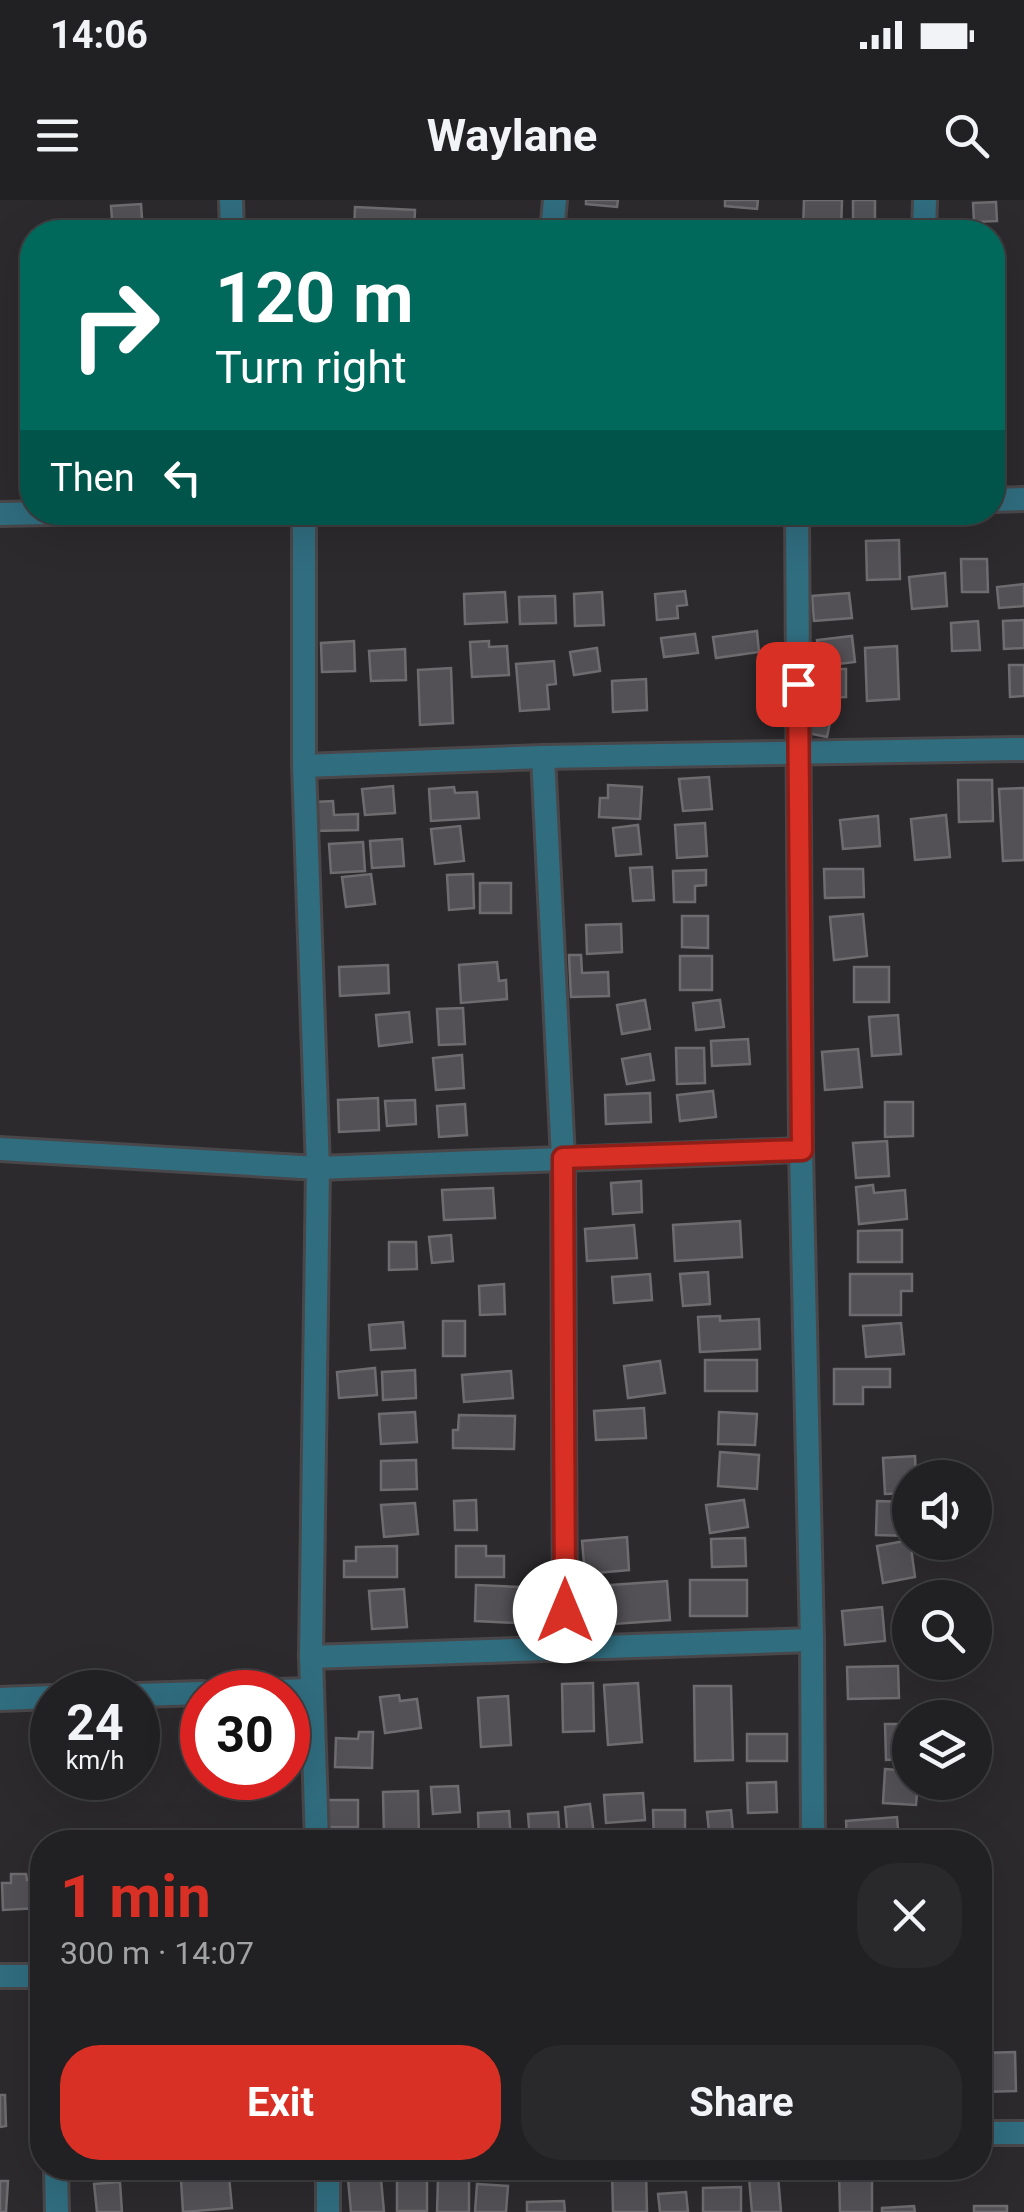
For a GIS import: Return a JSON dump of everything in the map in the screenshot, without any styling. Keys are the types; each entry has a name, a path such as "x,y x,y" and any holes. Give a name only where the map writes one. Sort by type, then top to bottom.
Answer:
{"street":[{"path":"304,525 304,766 318,1168 311,1657 317,1830"},
{"path":"797,525 802,1150 814,1830"},
{"path":"304,766 543,757 1024,749"},
{"path":"543,757 563,1158 565,1648"},
{"path":"0,1150 318,1168 802,1150"},
{"path":"311,1657 812,1640"},
{"path":"0,1698 30,1697"},
{"path":"0,1976 30,1976"},
{"path":"992,2133 1024,2132"},
{"path":"56,2180 56,2212"},
{"path":"328,2180 328,2212"}],"building":[{"path":"586,200 618,200 617,207 586,204"},
{"path":"725,200 758,200 757,209 725,206"},
{"path":"804,200 842,200 841,220 803,220"},
{"path":"853,200 875,200 875,220 853,220"},
{"path":"996,202 997,220 974,220 973,203"},
{"path":"141,204 142,220 112,220 111,206"},
{"path":"355,207 415,210 415,220 354,220"},
{"path":"899,540 900,579 867,580 866,541"},
{"path":"961,559 987,559 988,592 962,592"},
{"path":"945,573 947,606 912,609 909,577"},
{"path":"1024,584 1024,606 999,608 997,587"},
{"path":"685,591 687,605 677,606 678,618 657,620 655,594"},
{"path":"505,592 507,622 465,624 464,594"},
{"path":"602,592 604,625 575,626 574,594"},
{"path":"849,593 852,618 814,621 812,596"},
{"path":"555,596 556,623 520,624 519,597"},
{"path":"1024,620 1024,648 1004,649 1003,621"},
{"path":"978,621 980,650 952,651 951,623"},
{"path":"757,631 759,652 716,658 713,637"},
{"path":"695,634 698,653 664,657 661,638"},
{"path":"852,636 855,662 821,666 817,640"},
{"path":"354,641 355,671 322,672 321,643"},
{"path":"489,641 489,647 507,646 509,675 472,677 470,642"},
{"path":"897,646 899,699 867,701 865,648"},
{"path":"597,648 600,671 574,675 570,652"},
{"path":"405,649 406,680 371,681 369,651"},
{"path":"554,661 556,684 547,685 549,709 520,711 516,664"},
{"path":"1009,665 1024,665 1024,696 1010,697"},
{"path":"451,668 453,723 420,725 418,670"},
{"path":"817,669 846,669 846,697 817,698"},
{"path":"646,679 647,710 613,712 612,681"},
{"path":"810,698 834,703 827,737 803,732"},
{"path":"709,777 712,809 683,811 679,779"},
{"path":"958,780 992,780 993,821 959,822"},
{"path":"608,785 642,787 640,819 599,817 600,798 608,798"},
{"path":"393,786 395,813 365,815 362,789"},
{"path":"454,787 455,793 477,792 479,818 431,821 429,789"},
{"path":"1024,788 1024,860 1003,861 999,789"},
{"path":"333,801 334,815 358,814 358,830 315,831 314,802"},
{"path":"946,815 950,857 915,860 911,819"},
{"path":"878,816 880,846 843,849 840,820"},
{"path":"705,823 707,856 677,858 675,825"},
{"path":"638,825 641,854 616,856 613,828"},
{"path":"460,826 464,861 435,864 431,829"},
{"path":"402,839 404,866 372,868 370,841"},
{"path":"363,842 365,871 331,873 329,844"},
{"path":"652,867 654,900 633,901 630,868"},
{"path":"824,869 863,869 864,897 825,898"},
{"path":"706,870 706,885 695,886 695,902 674,902 673,871"},
{"path":"371,874 375,904 346,907 342,877"},
{"path":"473,874 474,908 449,910 447,875"},
{"path":"480,883 511,883 511,913 480,913"},
{"path":"863,914 867,956 834,960 830,917"},
{"path":"682,916 708,916 708,948 682,947"},
{"path":"621,924 622,952 587,954 586,925"},
{"path":"569,955 581,955 582,973 608,972 609,996 571,997"},
{"path":"680,956 712,956 712,990 680,990"},
{"path":"497,962 499,981 506,980 507,999 461,1003 459,965"},
{"path":"388,965 389,993 340,996 339,967"},
{"path":"854,967 889,967 889,1002 854,1002"},
{"path":"645,1000 650,1029 622,1034 617,1005"},
{"path":"720,1000 724,1027 696,1030 693,1003"},
{"path":"463,1008 465,1044 439,1045 437,1009"},
{"path":"409,1012 412,1042 379,1046 376,1015"},
{"path":"898,1015 901,1054 872,1056 869,1017"},
{"path":"748,1039 750,1064 712,1066 711,1041"},
{"path":"676,1048 704,1048 705,1083 677,1084"},
{"path":"858,1049 862,1087 825,1090 822,1052"},
{"path":"650,1054 654,1080 627,1084 622,1059"},
{"path":"462,1055 464,1088 436,1090 433,1058"},
{"path":"713,1091 716,1117 680,1121 677,1095"},
{"path":"650,1093 651,1122 606,1124 605,1095"},
{"path":"378,1098 379,1130 339,1132 338,1100"},
{"path":"415,1100 416,1124 387,1126 385,1101"},
{"path":"885,1102 913,1102 913,1136 885,1137"},
{"path":"465,1104 467,1135 439,1137 437,1106"},
{"path":"887,1141 889,1176 856,1178 853,1143"},
{"path":"641,1181 642,1212 613,1214 611,1183"},
{"path":"873,1185 874,1193 905,1190 907,1219 859,1224 856,1187"},
{"path":"493,1188 495,1218 444,1220 442,1190"},
{"path":"740,1221 742,1257 675,1261 673,1225"},
{"path":"634,1225 637,1258 587,1261 585,1229"},
{"path":"902,1230 902,1262 858,1262 858,1231"},
{"path":"451,1235 453,1261 432,1263 429,1237"},
{"path":"389,1242 416,1242 417,1269 389,1270"},
{"path":"708,1272 710,1304 683,1306 680,1274"},
{"path":"650,1274 652,1300 614,1303 612,1277"},
{"path":"850,1274 912,1274 912,1291 901,1291 901,1315 850,1315"},
{"path":"504,1284 505,1314 480,1315 479,1286"},
{"path":"720,1316 720,1321 759,1319 760,1349 700,1352 698,1317"},
{"path":"443,1321 465,1321 465,1356 443,1356"},
{"path":"403,1322 405,1348 371,1350 369,1325"},
{"path":"901,1323 904,1354 866,1357 863,1326"},
{"path":"705,1360 757,1360 757,1391 705,1391"},
{"path":"660,1361 665,1393 628,1398 624,1366"},
{"path":"375,1368 377,1395 339,1398 337,1372"},
{"path":"834,1369 890,1369 890,1387 863,1387 863,1404 834,1404"},
{"path":"415,1370 416,1398 383,1400 382,1372"},
{"path":"511,1371 513,1398 464,1402 462,1375"},
{"path":"644,1408 646,1438 596,1440 594,1411"},
{"path":"415,1412 417,1442 381,1444 379,1414"},
{"path":"719,1412 757,1414 755,1445 718,1444"},
{"path":"459,1415 515,1416 514,1449 453,1448 453,1430 458,1430"},
{"path":"720,1452 759,1455 757,1489 718,1486"},
{"path":"915,1456 915,1460 892,1460 892,1494 885,1494 883,1458"},
{"path":"416,1460 417,1489 381,1490 381,1461"},
{"path":"476,1500 477,1530 455,1530 454,1501"},
{"path":"744,1500 748,1527 710,1533 706,1505"},
{"path":"877,1501 892,1501 892,1535 876,1535"},
{"path":"415,1503 418,1534 384,1537 381,1505"},
{"path":"627,1537 629,1570 585,1574 582,1541"},
{"path":"745,1538 746,1566 712,1567 711,1539"},
{"path":"892,1543 892,1560 913,1560 915,1577 883,1583 877,1546"},
{"path":"397,1546 397,1577 344,1577 344,1561 356,1561 356,1547"},
{"path":"456,1546 486,1546 486,1556 504,1556 504,1577 456,1577"},
{"path":"690,1580 747,1580 747,1616 690,1616"},
{"path":"667,1581 670,1620 614,1624 611,1585"},
{"path":"476,1585 520,1587 518,1623 475,1621"},
{"path":"404,1589 407,1627 372,1629 369,1591"},
{"path":"882,1607 885,1641 845,1645 842,1611"},
{"path":"892,1666 892,1680 898,1680 899,1698 848,1699 847,1667"},
{"path":"593,1683 594,1731 563,1732 562,1684"},
{"path":"638,1683 642,1742 608,1745 604,1685"},
{"path":"694,1686 731,1686 733,1760 695,1761"},
{"path":"399,1695 400,1701 417,1699 421,1728 385,1733 380,1697"},
{"path":"508,1696 511,1745 481,1747 478,1698"},
{"path":"885,1724 892,1724 892,1760 886,1760"},
{"path":"359,1732 373,1732 372,1768 335,1767 336,1738 358,1739"},
{"path":"747,1734 787,1734 787,1761 747,1761"},
{"path":"885,1769 892,1770 892,1800 916,1800 916,1805 883,1803"},
{"path":"776,1782 777,1812 748,1813 747,1783"},
{"path":"458,1786 460,1812 433,1814 431,1787"},
{"path":"418,1791 419,1830 384,1830 383,1792"},
{"path":"643,1793 645,1820 606,1823 604,1795"},
{"path":"328,1800 358,1800 358,1827 329,1827"},
{"path":"590,1804 593,1830 567,1830 565,1807"},
{"path":"653,1810 685,1810 685,1830 654,1830"},
{"path":"731,1810 733,1830 709,1830 707,1812"},
{"path":"509,1811 510,1830 479,1830 478,1813"},
{"path":"558,1812 559,1830 529,1830 528,1814"},
{"path":"897,1817 898,1830 846,1830 846,1821"},
{"path":"11,1874 26,1874 30,1880 30,1908 3,1910 2,1883 11,1883"},
{"path":"1015,2052 1016,2091 992,2092 992,2053"},
{"path":"0,2095 5,2095 6,2126 0,2127"},
{"path":"181,2180 229,2180 232,2208 183,2212"},
{"path":"348,2180 381,2180 384,2212 351,2212"},
{"path":"397,2180 427,2180 427,2211 397,2211"},
{"path":"438,2180 469,2180 469,2212 437,2212"},
{"path":"612,2180 646,2180 647,2212 613,2212"},
{"path":"749,2180 778,2180 781,2212 752,2212"},
{"path":"839,2180 872,2180 872,2212 840,2212"},
{"path":"0,2181 8,2181 6,2212 0,2212"},
{"path":"120,2182 122,2212 97,2212 94,2184"},
{"path":"477,2184 508,2186 506,2212 475,2212"},
{"path":"741,2187 741,2212 703,2212 703,2188"},
{"path":"686,2192 688,2212 660,2212 658,2194"},
{"path":"564,2201 565,2212 527,2212 527,2202"},
{"path":"914,2206 915,2212 882,2212 882,2208"},
{"path":"974,2206 1007,2206 1007,2212 974,2212"}],"route":[{"path":"565,1611 563,1158 802,1150 798,684"}]}
